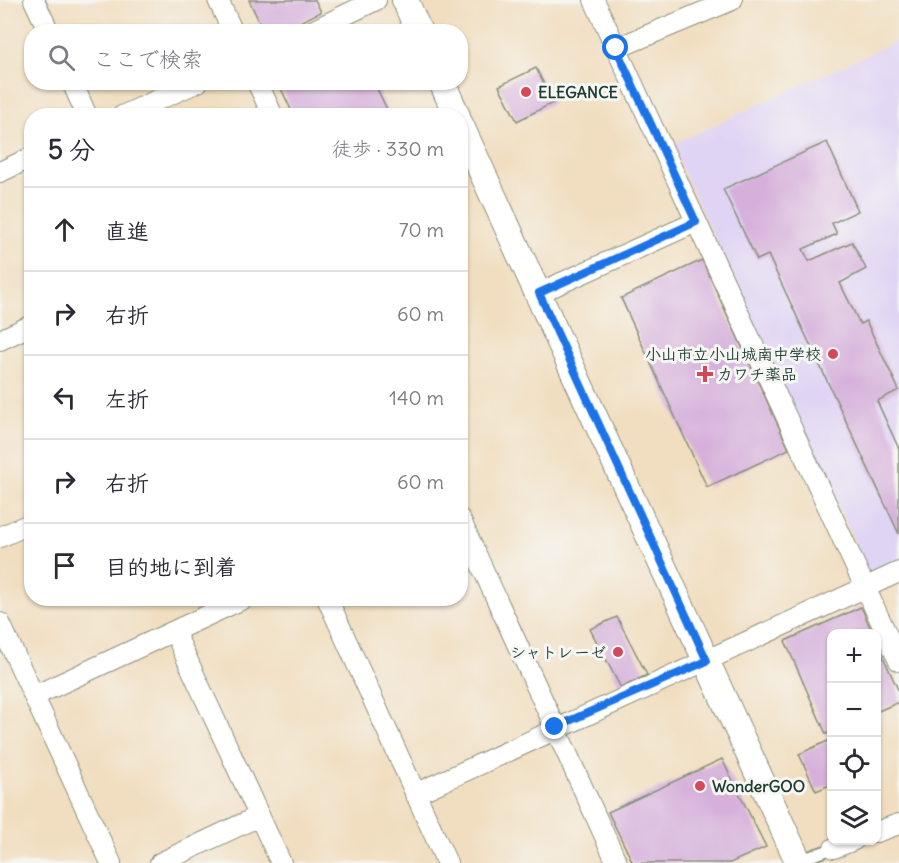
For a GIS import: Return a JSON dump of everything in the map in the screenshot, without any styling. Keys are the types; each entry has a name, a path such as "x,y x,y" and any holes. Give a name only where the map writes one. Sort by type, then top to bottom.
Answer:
{"street":[{"path":"34,0 44,24"},
{"path":"218,0 229,24"},
{"path":"326,24 376,0"},
{"path":"405,0 416,24"},
{"path":"594,0 899,661"},
{"path":"616,48 732,0"},
{"path":"76,90 83,108"},
{"path":"142,108 181,90"},
{"path":"261,90 269,108"},
{"path":"446,90 453,108"},
{"path":"468,141 707,661 796,862"},
{"path":"0,172 24,161"},
{"path":"539,293 696,222"},
{"path":"0,340 24,329"},
{"path":"0,537 24,526"},
{"path":"468,537 617,863"},
{"path":"415,794 555,727 707,661 899,572"},
{"path":"34,696 228,606"},
{"path":"331,606 447,863"},
{"path":"0,623 111,863"},
{"path":"174,631 280,863"},
{"path":"160,863 259,816"},
{"path":"881,830 899,824"},
{"path":"834,848 842,845"}],"lane":[{"path":"796,862 834,848"}],"shaded area":[{"name":"小山市立小山城南中学校","path":"899,40 899,562 870,575 671,145"}],"building":[{"path":"249,0 315,0 321,12 296,24 260,24"},
{"path":"536,68 553,103 517,121 499,86"},
{"path":"282,90 378,90 386,108 290,108"},
{"path":"827,142 858,211 832,223 837,234 803,249 809,261 852,242 866,269 840,283 860,324 866,321 899,390 877,401 899,449 899,534 768,255 757,260 723,189"},
{"name":"カワチ薬品","path":"702,260 789,449 707,487 621,298"},
{"path":"861,607 871,629 827,629 827,734 826,734 785,641"},
{"name":"シャトレーゼ","path":"617,617 647,675 621,688 590,629"},
{"path":"881,652 899,692 899,702 881,710"},
{"path":"827,741 827,786 816,791 799,754"},
{"name":"WonderGOO","path":"722,759 766,847 730,863 633,863 608,812"}],"place":[{"name":"ELEGANCE","path":"526,92"},
{"name":"小山市立小山城南中学校","path":"833,354"},
{"name":"カワチ薬品","path":"705,374"},
{"name":"シャトレーゼ","path":"618,652"},
{"name":"WonderGOO","path":"700,786"}],"route":[{"path":"555,727 707,661 539,293 696,222 616,48"}]}
